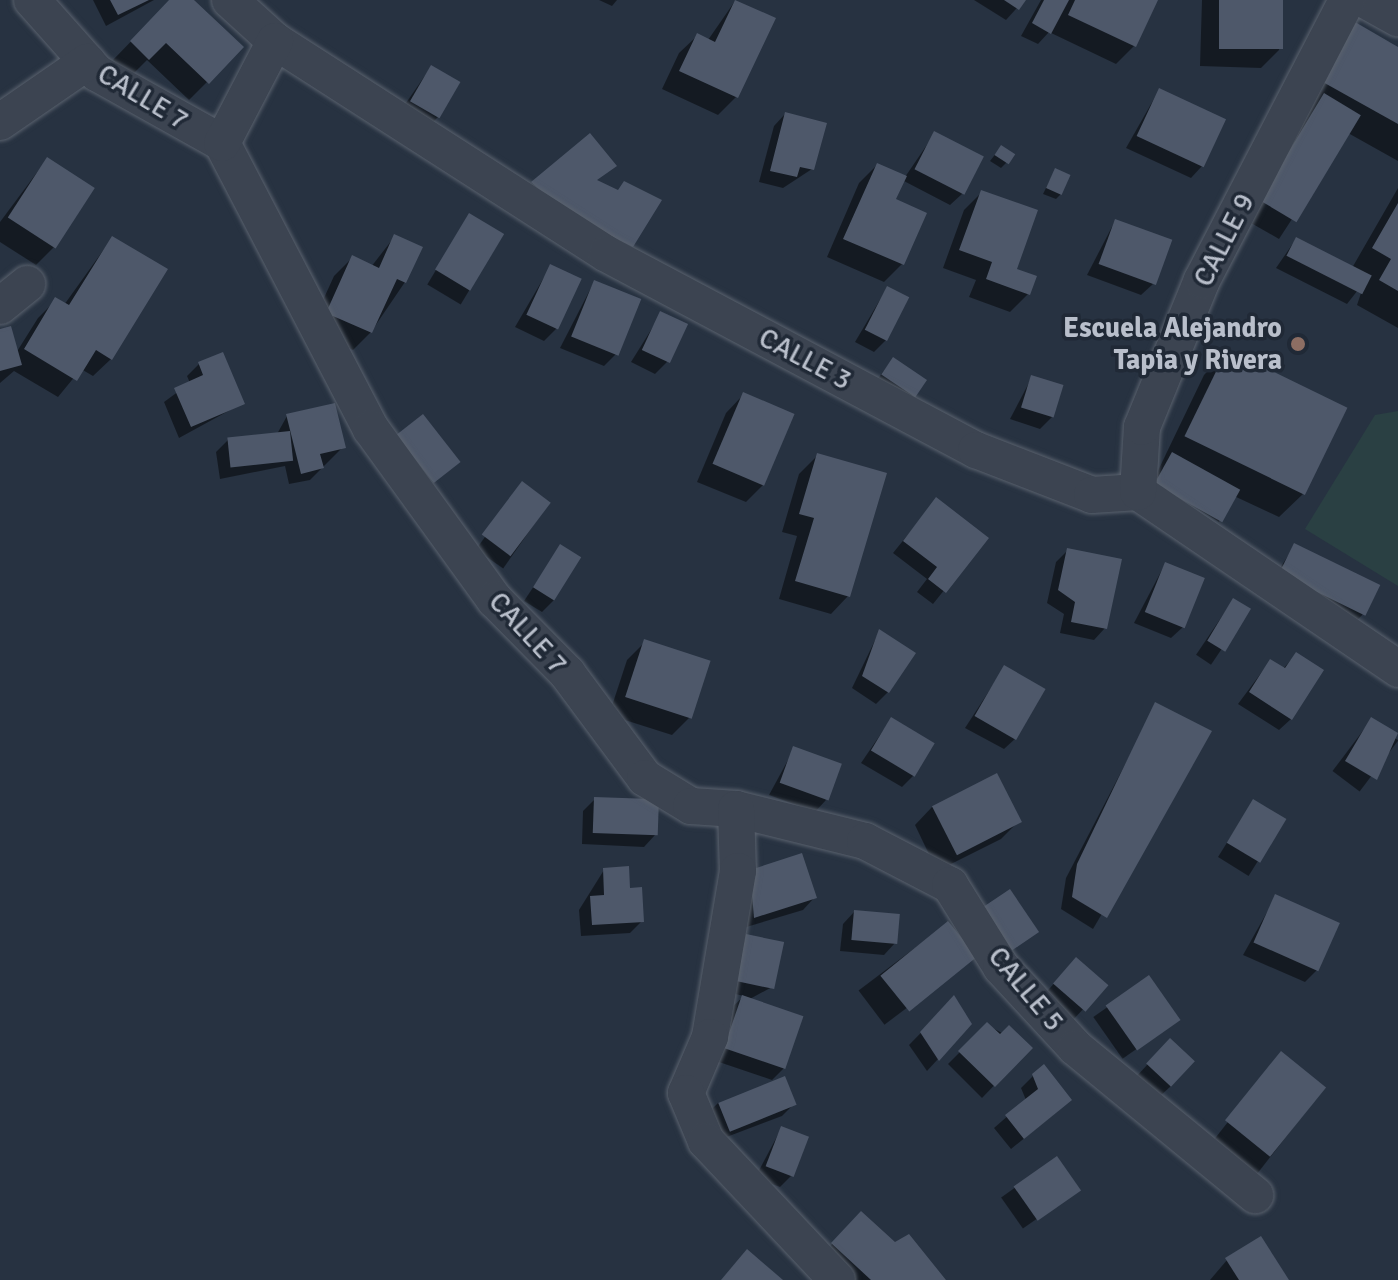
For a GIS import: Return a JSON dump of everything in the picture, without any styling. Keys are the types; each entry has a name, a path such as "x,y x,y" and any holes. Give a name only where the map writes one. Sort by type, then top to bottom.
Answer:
{"street":[{"name":"CALLE 7","path":"32,0 87,62 222,143 371,429 432,519 495,600 567,673 645,778 691,806 736,809"},
{"name":"CALLE 3","path":"230,0 275,41 607,254 976,450 1092,495 1138,492"},
{"name":"CALLE 9","path":"1138,492 1142,427 1202,280 1347,0"},
{"path":"1365,0 1398,18"},
{"path":"222,143 275,41"},
{"path":"0,122 87,62"},
{"path":"1138,492 1398,669"},
{"path":"736,809 738,871 710,1037 686,1093 706,1141 837,1280"},
{"name":"CALLE 5","path":"736,809 865,841 950,885 1001,967 1076,1048 1255,1195"}],"green space":[{"path":"1398,411 1398,586 1305,529 1375,415"}],"building":[{"path":"110,0 149,0 118,15"},
{"path":"169,0 194,0 244,47 209,84 166,43 149,60 130,41"},
{"path":"735,0 776,18 738,98 679,71 697,33 715,42"},
{"path":"1004,0 1026,0 1019,10"},
{"path":"1044,0 1069,0 1051,34 1032,23"},
{"path":"1075,0 1158,0 1136,47 1068,15"},
{"path":"1219,0 1283,0 1283,49 1219,49"},
{"path":"1355,22 1398,47 1398,124 1321,81"},
{"path":"431,65 460,82 439,118 410,101"},
{"path":"1159,88 1226,119 1204,167 1137,136"},
{"path":"1324,93 1361,115 1296,222 1260,200"},
{"path":"785,112 827,123 814,170 800,167 797,177 770,171"},
{"path":"934,131 984,156 964,195 914,169"},
{"path":"590,133 617,166 597,180 618,190 624,181 662,200 633,247 568,215 531,182"},
{"path":"1001,145 1015,154 1009,164 994,155"},
{"path":"47,157 95,188 56,248 8,217"},
{"path":"877,163 907,176 896,199 927,213 904,265 843,239"},
{"path":"1055,168 1071,175 1062,195 1046,188"},
{"path":"981,190 1038,210 1017,269 1037,276 1030,295 986,279 992,262 959,250"},
{"path":"1398,203 1398,291 1379,280 1391,259 1372,248"},
{"path":"469,213 504,234 470,291 435,270"},
{"path":"1115,219 1172,240 1156,285 1099,264"},
{"path":"394,234 423,247 406,283 397,279 372,333 326,313 352,255 379,268"},
{"path":"112,236 168,269 112,360 96,350 77,381 24,349 55,297 69,305"},
{"path":"1296,237 1372,276 1362,294 1286,256"},
{"path":"550,264 582,279 558,330 526,315"},
{"path":"594,280 641,299 618,356 571,337"},
{"path":"887,286 909,297 887,341 865,330"},
{"path":"660,311 688,324 670,363 642,350"},
{"path":"11,326 22,365 0,371 0,329"},
{"path":"1227,349 1347,408 1305,495 1184,436"},
{"path":"223,352 245,404 191,427 174,388 203,375 198,362"},
{"path":"893,357 927,380 915,397 881,374"},
{"path":"1031,375 1064,385 1054,417 1021,408"},
{"path":"743,392 795,414 764,486 713,464"},
{"path":"335,403 346,448 320,454 324,468 301,474 286,414"},
{"path":"423,414 461,462 434,483 396,435"},
{"path":"290,431 293,461 230,467 227,438"},
{"path":"1172,452 1240,490 1222,522 1154,484"},
{"path":"817,453 887,473 850,597 795,581 814,518 799,514"},
{"path":"522,481 551,503 510,556 482,535"},
{"path":"936,497 989,538 946,593 928,579 937,567 903,541"},
{"path":"1294,543 1380,585 1365,616 1279,574"},
{"path":"560,544 581,557 554,600 533,587"},
{"path":"1067,548 1122,559 1107,629 1071,622 1075,602 1058,590"},
{"path":"1165,562 1205,578 1185,628 1145,612"},
{"path":"1233,598 1251,609 1225,652 1207,641"},
{"path":"879,629 916,653 889,693 862,676"},
{"path":"644,639 711,661 692,719 625,697"},
{"path":"1296,652 1324,670 1292,720 1249,692 1270,659 1285,668"},
{"path":"1004,665 1046,689 1016,740 974,716"},
{"path":"1155,702 1212,731 1107,918 1072,897 1077,864"},
{"path":"891,717 935,743 915,777 871,750"},
{"path":"1371,717 1398,733 1377,780 1345,761"},
{"path":"793,746 842,764 829,800 780,783"},
{"path":"997,773 1022,822 957,855 932,806"},
{"path":"594,797 659,799 658,835 593,833"},
{"path":"1253,799 1286,819 1260,863 1227,843"},
{"path":"802,853 817,898 754,918 750,870"},
{"path":"629,866 630,888 642,887 644,922 592,925 590,896 604,895 603,868"},
{"path":"1010,889 1039,932 1010,952 981,909"},
{"path":"1275,894 1340,923 1318,971 1253,942"},
{"path":"854,910 900,914 897,944 851,940"},
{"path":"948,921 977,957 909,1011 880,976"},
{"path":"746,934 784,942 774,989 736,981"},
{"path":"1076,957 1108,985 1085,1012 1053,983"},
{"path":"1149,975 1181,1020 1137,1050 1106,1005"},
{"path":"742,995 803,1016 785,1069 724,1048"},
{"path":"954,995 972,1024 939,1061 920,1032"},
{"path":"987,1022 1000,1034 1009,1025 1033,1048 995,1087 958,1051"},
{"path":"1170,1038 1195,1061 1171,1087 1146,1064"},
{"path":"1281,1051 1326,1088 1270,1157 1225,1120"},
{"path":"1044,1064 1072,1100 1024,1139 1005,1115 1038,1089 1032,1074"},
{"path":"785,1076 797,1105 730,1132 718,1103"},
{"path":"781,1126 809,1137 794,1177 766,1166"},
{"path":"1057,1156 1081,1190 1038,1221 1014,1186"},
{"path":"861,1211 895,1242 909,1234 946,1280 871,1280 831,1243"},
{"path":"1261,1236 1289,1280 1239,1280 1225,1258"},
{"path":"747,1249 783,1280 721,1280"}],"place":[{"name":"Escuela Alejandro Tapia y Rivera","path":"1298,344"}]}
